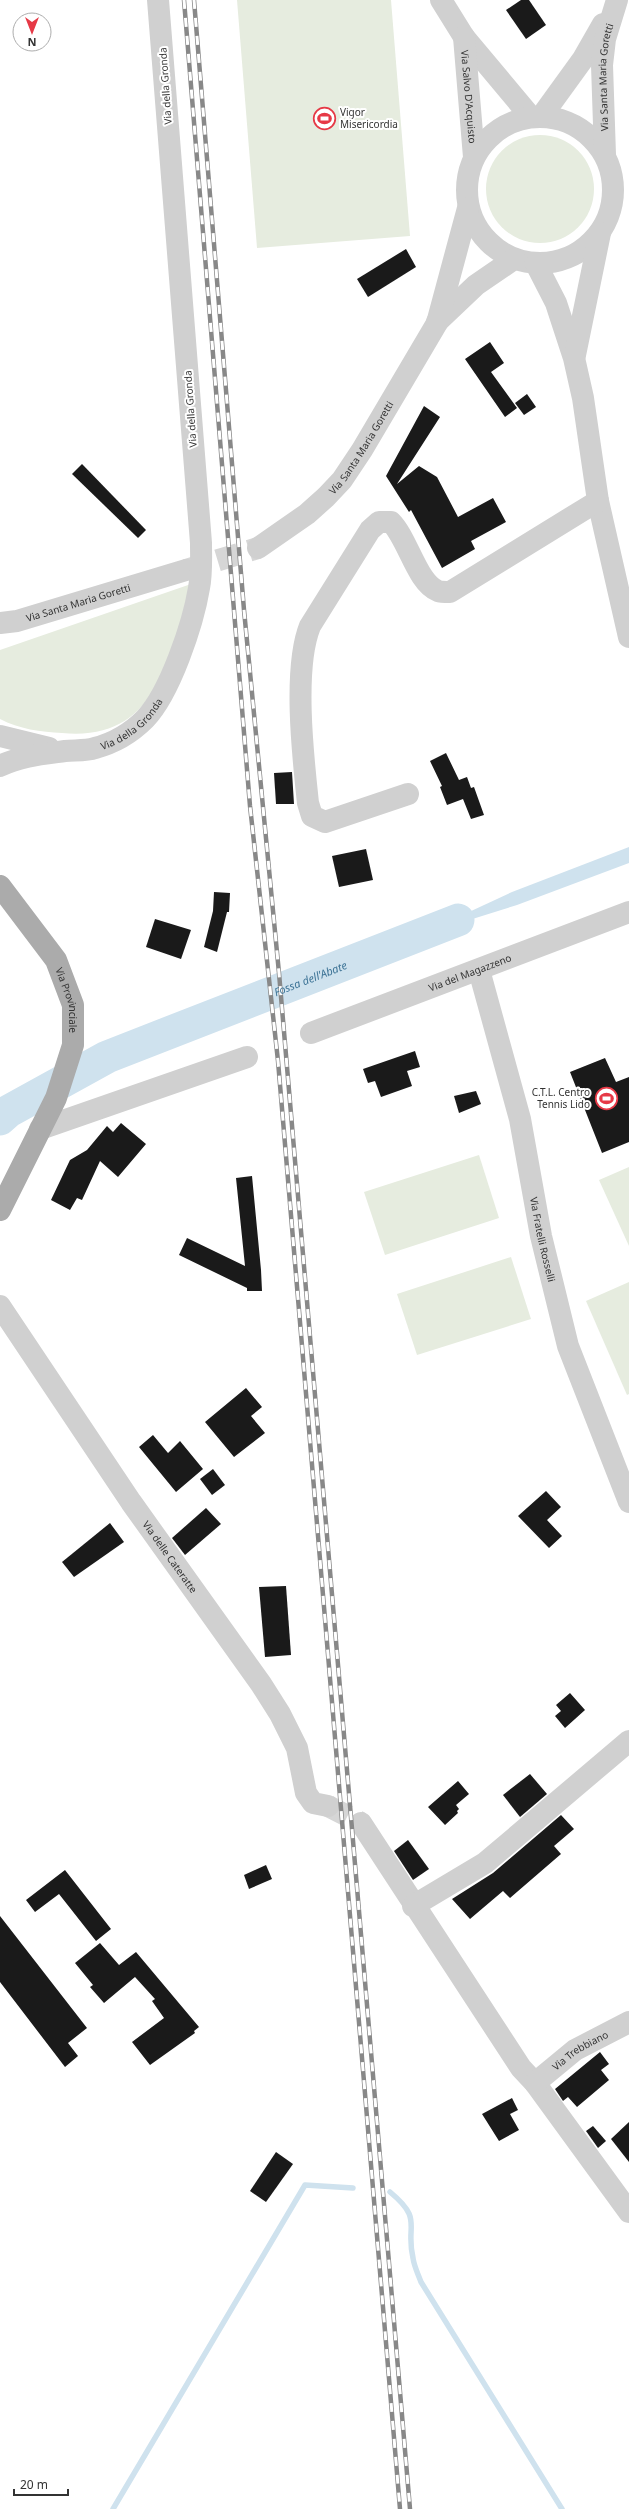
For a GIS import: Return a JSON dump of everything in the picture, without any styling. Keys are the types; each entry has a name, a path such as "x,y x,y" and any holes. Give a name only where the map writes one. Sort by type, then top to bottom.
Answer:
{"main road":[{"name":"Via Provinciale","path":"0,1210 56,1098 74,1045 73,1005 56,960 1,888"}],"street":[{"name":"Via della Gronda","path":"0,766 21,758 94,748 113,742 134,729 151,711 170,677 192,618 201,576 201,542 158,0"},
{"name":"Via Salvo D'Acquisto","path":"441,0 464,37 536,117"},
{"name":"Via Santa Maria Goretti","path":"536,117 583,59 617,0"},
{"name":"Via Santa Maria Goretti","path":"605,155 602,66 605,39 617,0"},
{"name":"Via Salvo D'Acquisto","path":"464,37 474,157"},
{"path":"574,358 600,233 611,211 614,192 612,173 605,155 585,132 572,124 536,117 514,122 498,130 484,142 474,157 467,185 468,208 478,230 494,248 514,259 536,264 560,261 582,251 600,233"},
{"name":"Via Santa Maria Goretti","path":"258,548 307,514 342,480 362,450 436,323 468,208"},
{"name":"Via Santa Maria Goretti","path":"436,323 476,285 514,259"},
{"path":"536,264 556,303 574,358 584,398 598,501 629,637"},
{"path":"408,794 325,822 312,816 308,803 302,717 302,656 305,639 310,626 370,530 379,522 391,522 399,530 426,582 438,591 450,592 598,501"},
{"name":"Via Santa Maria Goretti","path":"0,634 8,622 186,570"},
{"name":"Via della Gronda","path":"0,736 66,751"},
{"name":"Via del Magazzeno","path":"311,1033 629,912"},
{"name":"Via Fratelli Rosselli","path":"479,970 520,1119 541,1236 568,1346 629,1502"},
{"path":"40,1129 247,1057"},
{"name":"Via delle Cateratte","path":"0,1306 131,1502 261,1684 280,1714 297,1748 306,1793 313,1803 328,1806"},
{"path":"413,1906 485,1863 629,1741"},
{"path":"361,1823 398,1877 413,1906 521,2068 535,2083 563,2122 629,2203"},
{"name":"Via Trebbiano","path":"535,2083 575,2050 629,2022"}],"shaded area":[{"name":"Vigor Misericordia","path":"237,0 391,0 410,236 257,248"},
{"path":"540,135 561,139 578,151 590,168 594,189 590,210 578,227 561,239 540,243 519,239 502,227 490,210 486,189 490,168 502,151 519,139"},
{"path":"191,584 192,593 164,670 152,692 137,711 118,725 93,732 62,733 30,729 0,719 0,650"},
{"path":"479,1155 499,1218 385,1255 364,1192"},
{"path":"629,1167 629,1246 599,1180"},
{"path":"511,1257 531,1319 417,1355 397,1294"},
{"path":"629,1282 629,1394 627,1395 586,1301"}],"water":[{"path":"629,847 629,863 517,905 415,937 512,892"}],"building":[{"path":"521,0 529,0 546,25 526,39 506,10"},
{"path":"406,249 416,267 368,297 357,279"},
{"path":"490,342 504,363 491,372 517,408 505,417 465,359"},
{"path":"527,394 536,407 524,415 515,403"},
{"path":"424,406 440,417 397,484 419,466 437,477 458,517 493,498 506,522 471,541 475,549 442,568 411,510 409,512 386,476"},
{"path":"82,464 146,530 138,538 72,474"},
{"path":"446,753 459,780 467,777 471,788 474,787 484,815 471,819 463,799 447,805 440,787 442,786 430,761"},
{"path":"292,772 294,804 276,804 274,773"},
{"path":"366,849 373,880 339,887 332,856"},
{"path":"214,892 230,893 229,912 227,912 217,952 204,947 213,911"},
{"path":"155,919 191,930 181,959 146,947"},
{"path":"415,1051 420,1067 407,1071 412,1086 381,1097 375,1081 368,1083 363,1069"},
{"name":"C.T.L. Centro Tennis Lido","path":"605,1058 616,1082 629,1077 629,1142 602,1153 570,1072"},
{"path":"476,1091 481,1104 459,1113 454,1096"},
{"path":"121,1123 146,1144 118,1177 100,1161 82,1200 77,1198 70,1210 51,1200 70,1160 87,1150 107,1126 113,1132"},
{"path":"252,1176 262,1291 247,1291 247,1288 179,1255 187,1238 245,1266 236,1178"},
{"path":"246,1388 262,1407 251,1416 265,1433 234,1457 205,1422"},
{"path":"153,1435 168,1453 180,1441 203,1469 176,1492 139,1447"},
{"path":"213,1469 225,1485 212,1495 200,1479"},
{"path":"546,1491 561,1507 547,1520 562,1536 549,1548 518,1516"},
{"path":"206,1508 221,1524 185,1555 172,1538"},
{"path":"110,1523 124,1542 74,1577 62,1562"},
{"path":"286,1586 291,1655 265,1657 259,1587"},
{"path":"570,1693 585,1710 565,1728 555,1716 561,1711 556,1705"},
{"path":"530,1774 547,1794 520,1817 503,1795"},
{"path":"458,1781 469,1794 456,1805 459,1809 457,1811 458,1813 445,1825 428,1807"},
{"path":"561,1815 574,1829 554,1846 561,1854 510,1898 503,1891 470,1919 452,1899 493,1873"},
{"path":"408,1840 429,1869 413,1880 394,1851"},
{"path":"266,1865 272,1879 249,1889 244,1875"},
{"path":"65,1870 111,1929 96,1941 59,1894 35,1912 26,1900"},
{"path":"0,1916 87,2028 68,2043 78,2056 65,2067 0,1982"},
{"path":"100,1943 119,1965 136,1952 199,2027 194,2031 195,2033 150,2065 132,2042 164,2018 152,2001 155,1999 135,1977 104,2003 90,1987 93,1985 75,1963"},
{"path":"600,2052 609,2064 601,2070 609,2080 577,2107 568,2097 563,2101 555,2089"},
{"path":"512,2098 518,2110 510,2114 519,2130 499,2141 482,2114"},
{"path":"629,2122 629,2162 611,2139"},
{"path":"593,2126 606,2141 598,2148 586,2131"},
{"path":"276,2152 293,2164 266,2202 250,2191"}],"waterway":[{"name":"Fossa dell'Abate","path":"0,1119 9,1111 107,1057 458,920"},
{"path":"113,2509 305,2185 353,2188"},
{"path":"390,2192 407,2209 410,2216 411,2247 414,2264 421,2282 562,2509"}],"tunnel":[{"path":"186,570 258,548"},
{"path":"328,1806 361,1823"}],"railway":[{"path":"184,0 250,806 278,1061 400,2509"},
{"path":"194,0 244,610 279,973 410,2509"}],"place":[{"name":"Vigor Misericordia","path":"324,118"},
{"name":"C.T.L. Centro Tennis Lido","path":"606,1098"}]}
